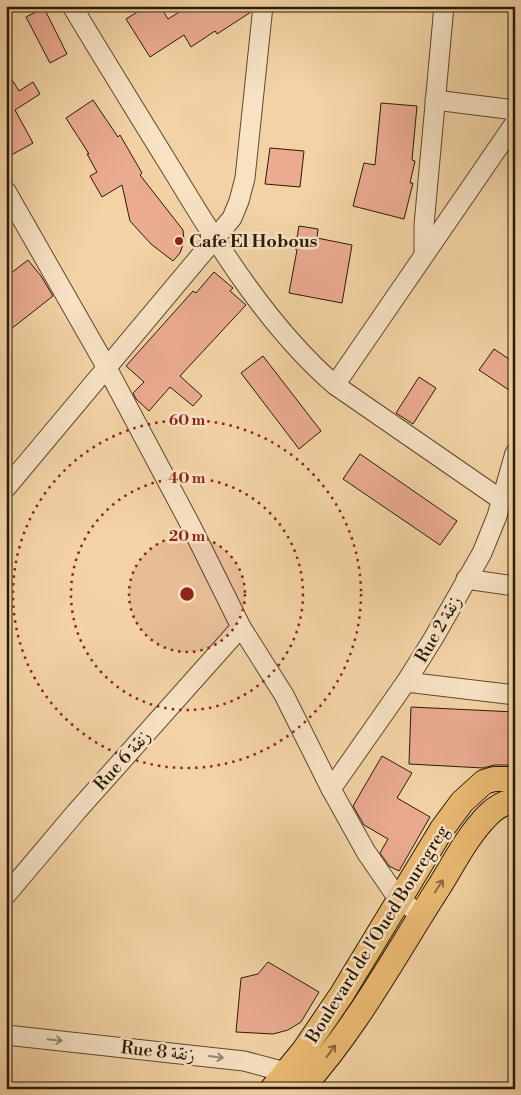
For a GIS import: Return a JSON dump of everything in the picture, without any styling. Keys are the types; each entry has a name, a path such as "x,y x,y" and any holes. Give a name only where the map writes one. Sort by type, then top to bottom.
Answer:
{"main road":[{"name":"Boulevard de l'Oued Bouregreg","path":"290,1084 304,1050 342,994 442,829 462,802 484,782 494,779 515,779"},
{"name":"Boulevard de l'Oued Bouregreg","path":"290,1084 323,1062 384,976 468,842 488,815 507,803"}],"street":[{"path":"72,6 215,240 276,323 310,364 335,385 502,501"},
{"path":"6,488 232,218 245,178 263,6"},
{"path":"424,253 424,225 444,6"},
{"path":"435,100 515,110"},
{"path":"335,385 515,123"},
{"path":"6,191 107,368 190,524 241,628 284,695 331,789 366,852 399,900 422,914"},
{"name":"Rue 2 زنقة","path":"331,789 406,682 433,639 466,579 492,531 515,454"},
{"path":"466,579 515,586"},
{"name":"Rue 6 زنقة","path":"6,895 76,811 241,628"},
{"path":"406,682 515,695"},
{"name":"Rue 8 زنقة","path":"6,1035 244,1061 290,1084"}],"building":[{"path":"147,6 160,6 168,19 189,6 252,6 251,12 217,34 215,31 191,47 184,35 150,57 126,19"},
{"path":"44,8 67,54 50,63 26,17"},
{"path":"6,70 19,91 33,82 40,94 15,110 33,143 6,158"},
{"path":"93,100 118,137 120,135 142,173 140,175 183,230 184,241 180,253 173,261 151,244 130,221 122,185 102,197 90,176 97,172 87,154 89,154 66,118"},
{"path":"381,103 417,106 412,160 415,161 410,183 413,183 404,219 353,206 364,163 375,165"},
{"path":"270,148 304,151 300,187 265,184"},
{"path":"299,226 318,229 317,238 352,245 342,303 289,293 297,250 295,249"},
{"path":"28,260 41,276 53,296 6,333 6,277"},
{"path":"214,272 233,288 230,291 246,305 180,376 202,396 193,406 170,387 149,411 136,399 133,393 144,382 126,366 193,291 196,293"},
{"path":"494,349 515,363 515,394 479,370"},
{"path":"263,356 321,431 299,449 241,373"},
{"path":"419,377 436,388 413,424 396,413"},
{"path":"360,454 457,521 440,545 343,479"},
{"path":"411,707 515,712 515,765 494,765 483,768 409,764"},
{"path":"382,756 412,773 397,798 430,817 399,871 389,866 380,853 388,839 364,825 353,806"},
{"path":"268,962 319,992 301,1022 288,1030 273,1034 236,1032 241,978 258,974"}],"place":[{"name":"Cafe El Hobous","path":"179,241"}]}
